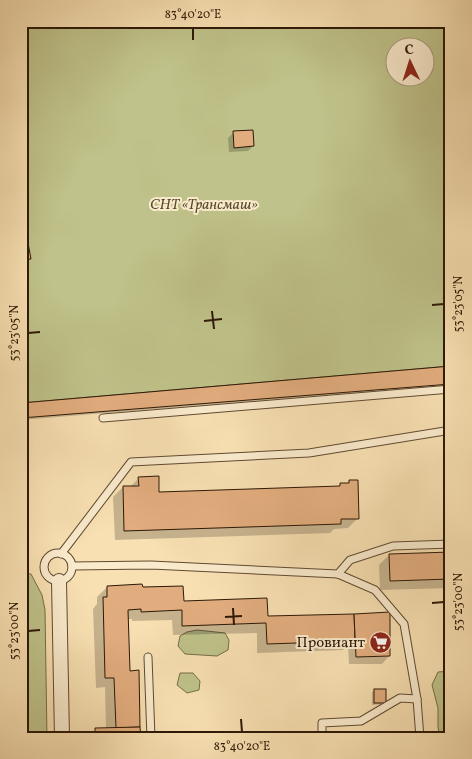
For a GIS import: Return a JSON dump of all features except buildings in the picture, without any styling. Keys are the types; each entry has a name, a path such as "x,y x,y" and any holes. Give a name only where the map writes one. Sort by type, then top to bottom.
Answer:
{"street":[{"path":"59,582 62,738"}],"lane":[{"path":"103,418 451,389"},
{"path":"61,554 131,462 309,453 451,430"},
{"path":"338,574 350,560 393,546 451,544"},
{"path":"55,553 67,556 72,566 70,576 59,582 48,578 44,570 46,558 55,553"},
{"path":"72,566 151,565 338,574 375,590 404,624 417,698 420,738"},
{"path":"148,657 152,738"},
{"path":"322,738 322,723 361,721 400,698 417,698"}],"green space":[{"name":"СНТ «Трансмаш»","path":"21,21 451,21 451,366 21,403"},
{"path":"21,573 31,574 42,595 45,610 47,738 26,738 21,631"},
{"path":"197,630 225,633 229,640 228,650 217,656 185,654 178,646 180,636"},
{"path":"451,671 451,738 440,738 438,708 432,685 438,672"},
{"path":"180,673 193,673 200,681 199,690 187,693 177,685"}],"place":[{"name":"Провиант","path":"381,642"}]}
